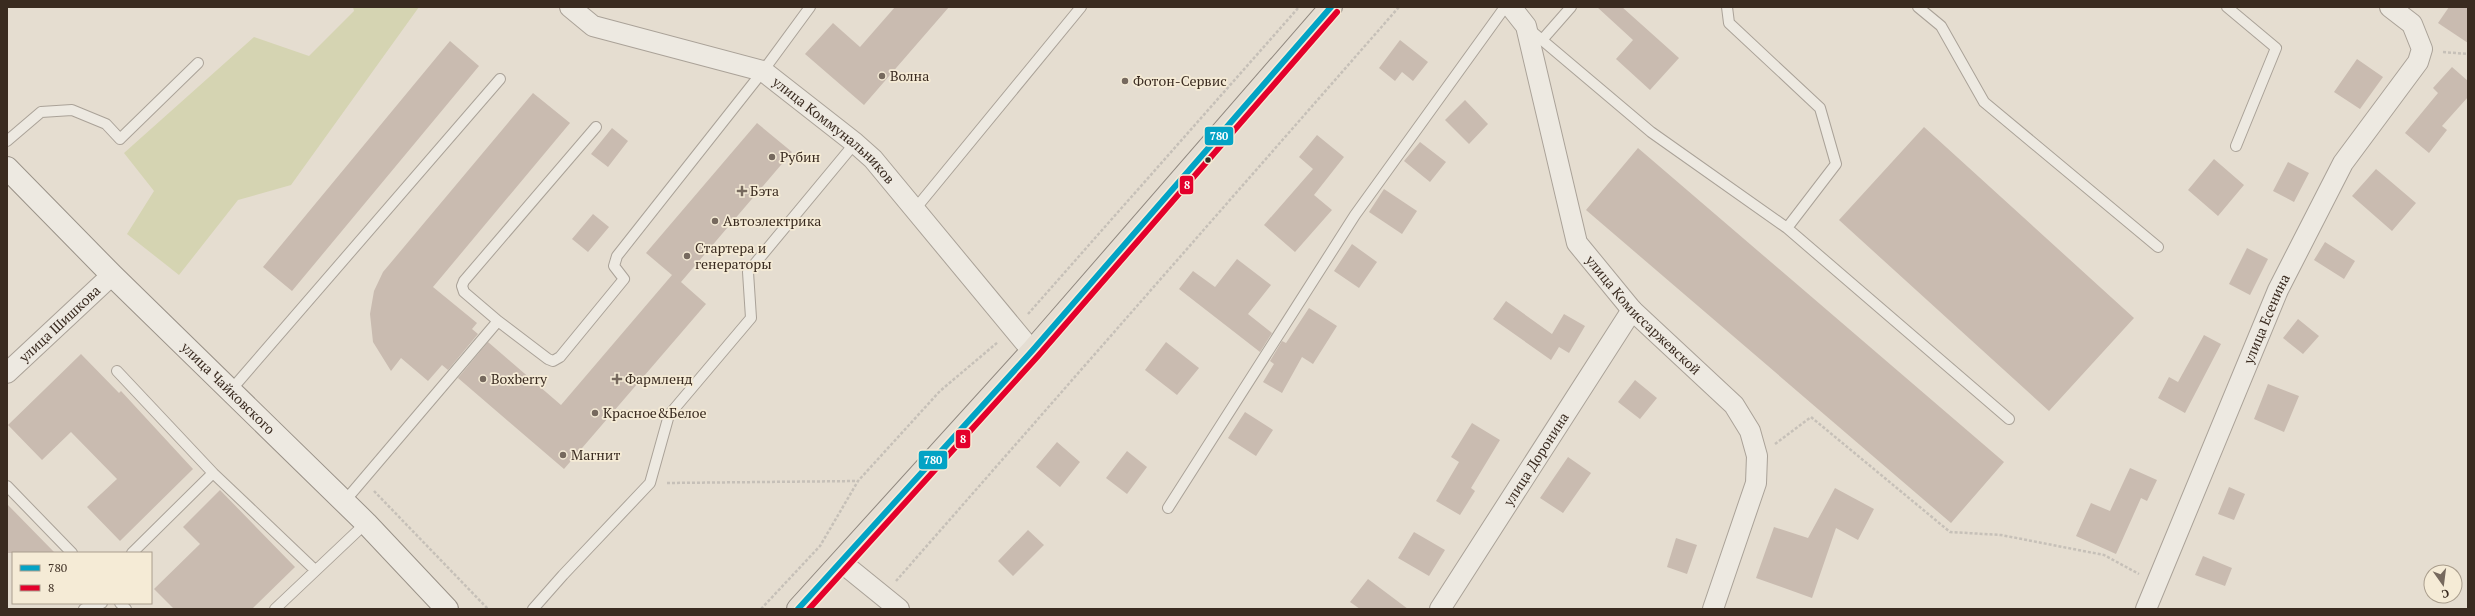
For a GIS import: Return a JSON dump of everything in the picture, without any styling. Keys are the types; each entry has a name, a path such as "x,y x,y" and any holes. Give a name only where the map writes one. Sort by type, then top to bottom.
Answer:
{"main road":[{"path":"798,609 1032,351 1331,7"}],"street":[{"name":"улица Коммунальников","path":"570,7 593,26 763,71 855,143 873,159 916,208 1015,328 1032,351"},
{"name":"улица Комиссаржевской","path":"1511,7 1526,26 1578,243 1632,310 1734,405 1750,431 1757,456 1756,483 1713,609"},
{"path":"2390,7 2412,24 2422,49"},
{"name":"улица Есенина","path":"2146,609 2278,290 2343,163 2418,62 2422,49"},
{"name":"улица Чайковского","path":"7,168 112,275 232,390 366,523 447,609"},
{"name":"улица Шишкова","path":"7,372 112,275"},
{"name":"улица Доронина","path":"1440,609 1632,310"},
{"path":"841,562 882,597 899,609"}],"lane":[{"path":"596,127 464,281 462,286 464,292 498,322 548,359 553,361 560,357 624,279 614,266 617,256 763,71 810,7"},
{"path":"916,208 1081,7"},
{"path":"1168,508 1355,215 1505,7"},
{"path":"1542,40 1571,7"},
{"path":"1727,7 1728,23 1820,108 1836,164 1787,228"},
{"path":"1918,7 1941,26 1984,102 2158,247"},
{"path":"2227,7 2276,48 2236,146"},
{"path":"1526,26 1651,132 1787,228 2009,419"},
{"path":"7,141 41,112 72,110 106,124 120,139 198,63"},
{"path":"232,390 500,79"},
{"path":"533,609 650,483 669,415 752,318 748,272 855,143"},
{"path":"344,502 498,322"},
{"path":"117,371 213,473 315,570"},
{"path":"133,552 213,473"},
{"path":"7,486 71,552"},
{"path":"275,609 366,523"},
{"path":"84,609 99,604"}],"path":[{"path":"761,609 820,546 858,481 940,391 1015,328 1299,7"},
{"path":"882,597 1399,7"},
{"path":"2422,49 2468,54"},
{"path":"1757,456 1811,417 1950,532 2001,535 2104,555 2157,584"},
{"path":"650,483 858,481"}],"green space":[{"path":"353,7 419,7 291,185 238,200 179,275 127,234 154,191 124,153 254,37 309,56 354,11"}],"building":[{"path":"895,7 949,7 864,105 805,54 833,23 860,47"},
{"path":"1597,7 1622,7 1679,58 1650,90 1616,59 1633,40"},
{"path":"2449,7 2468,7 2468,43 2438,23"},
{"path":"1400,40 1428,62 1413,81 1402,72 1395,81 1379,68"},
{"path":"450,41 479,66 292,291 263,267"},
{"path":"2357,59 2383,77 2360,109 2334,92"},
{"path":"2452,67 2468,81 2468,97 2442,126 2447,130 2429,153 2405,133 2438,93 2433,88"},
{"path":"533,93 570,123 433,287 477,323 472,329 478,334 448,370 442,365 428,381 401,358 391,371 373,342 370,314 374,291 383,272"},
{"path":"1465,100 1488,124 1469,144 1445,120"},
{"path":"757,123 792,152 681,282 706,304 564,469 458,378 488,342 561,405 672,275 646,253"},
{"path":"1924,127 2134,318 2049,411 1839,220"},
{"path":"612,128 628,141 608,167 591,154"},
{"path":"1317,135 1344,157 1314,195 1332,210 1295,252 1264,225 1313,169 1299,157"},
{"path":"1420,142 1446,162 1430,182 1404,161"},
{"path":"1638,148 2004,462 1951,523 1586,210"},
{"path":"2214,159 2244,185 2218,216 2188,190"},
{"path":"2288,162 2309,173 2294,202 2273,191"},
{"path":"2376,169 2416,203 2392,231 2352,196"},
{"path":"1384,189 1417,211 1402,234 1369,212"},
{"path":"593,214 609,227 588,252 572,239"},
{"path":"2325,242 2355,261 2344,279 2314,260"},
{"path":"1352,244 1377,262 1359,288 1334,271"},
{"path":"2247,248 2268,259 2250,295 2229,284"},
{"path":"1237,259 1271,285 1248,314 1272,333 1260,352 1179,289 1193,271 1215,287"},
{"path":"1506,301 1552,334 1564,314 1585,326 1569,353 1559,347 1551,360 1493,319"},
{"path":"1309,308 1337,326 1313,364 1302,357 1282,393 1263,382 1274,364 1270,361 1282,341 1286,343"},
{"path":"2298,319 2319,336 2303,354 2283,338"},
{"path":"2204,335 2221,344 2185,413 2158,398 2169,377 2178,382"},
{"path":"1166,342 1199,368 1177,395 1145,370"},
{"path":"81,354 119,393 121,391 193,469 120,541 87,507 117,479 71,432 42,460 8,425"},
{"path":"1635,380 1657,398 1640,419 1618,402"},
{"path":"2268,384 2299,396 2284,432 2254,419"},
{"path":"1245,412 1273,430 1256,456 1228,438"},
{"path":"1472,423 1500,440 1471,488 1475,491 1460,515 1436,501 1459,462 1451,457"},
{"path":"1057,442 1080,462 1060,487 1036,467"},
{"path":"1127,451 1147,467 1127,494 1106,478"},
{"path":"1568,457 1591,473 1563,513 1540,498"},
{"path":"2130,468 2157,480 2147,501 2141,498 2116,554 2076,536 2091,503 2110,511"},
{"path":"2229,487 2245,494 2234,520 2218,514"},
{"path":"1835,488 1874,509 1858,540 1836,528 1812,598 1756,578 1774,527 1808,538"},
{"path":"220,490 295,567 252,609 174,609 154,589 200,544 183,527"},
{"path":"7,504 54,552 7,553"},
{"path":"1028,530 1044,545 1013,576 998,561"},
{"path":"1414,532 1445,550 1429,576 1398,558"},
{"path":"1676,538 1697,545 1687,574 1667,567"},
{"path":"2203,556 2232,568 2225,586 2195,575"},
{"path":"1368,579 1408,609 1360,609 1350,602"}],"transit line":[{"name":"780","path":"798,609 1032,351 1331,7"},
{"name":"8","path":"809,609 1038,356 1337,12"}],"place":[{"name":"Волна","path":"882,76"},
{"name":"Фотон-Сервис","path":"1125,81"},
{"name":"Рубин","path":"772,157"},
{"name":"Бэта","path":"742,191"},
{"name":"Автоэлектрика","path":"715,221"},
{"name":"Стартера и генераторы","path":"687,256"},
{"name":"Boxberry","path":"483,379"},
{"name":"Фармленд","path":"617,379"},
{"name":"Красное&Белое","path":"595,413"},
{"name":"Магнит","path":"563,455"}]}
